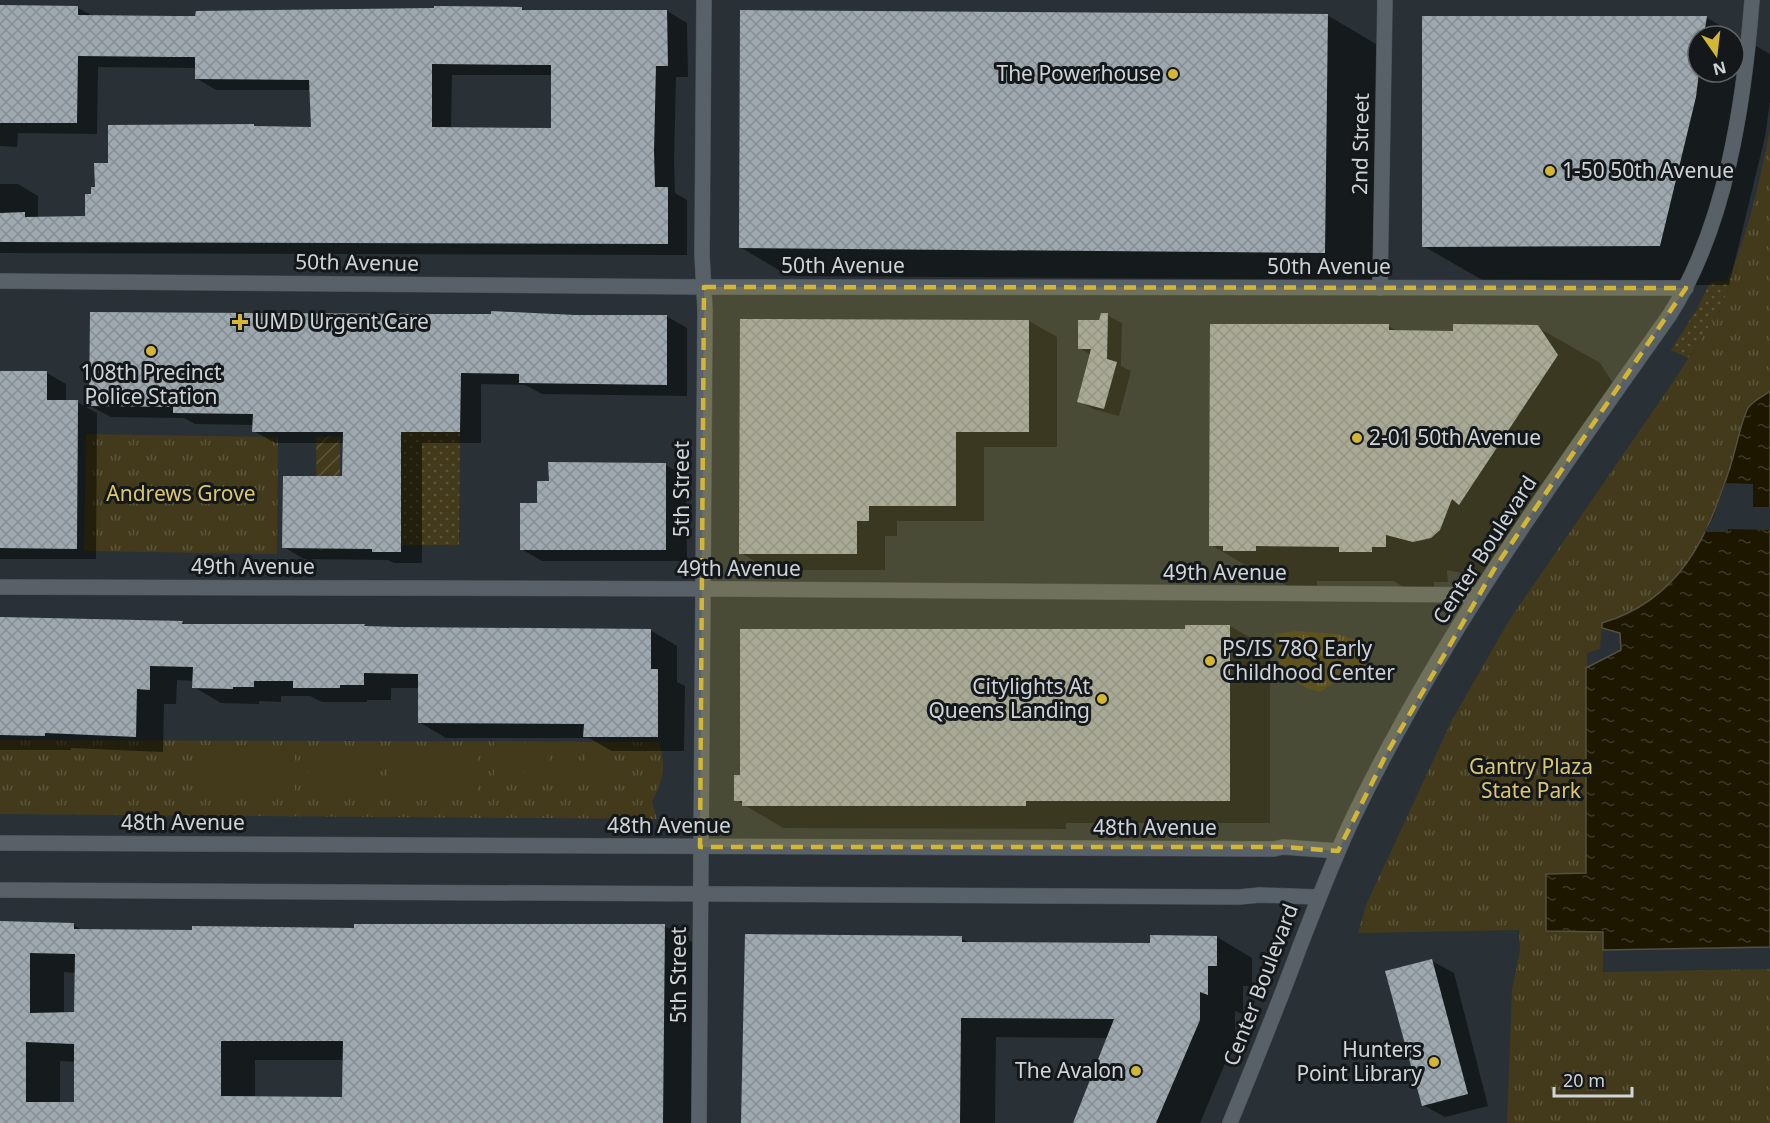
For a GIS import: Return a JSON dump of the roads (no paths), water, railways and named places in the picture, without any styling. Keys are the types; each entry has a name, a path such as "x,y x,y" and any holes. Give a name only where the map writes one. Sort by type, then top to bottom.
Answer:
{"street":[{"name":"5th Street","path":"699,1123 704,0"},
{"name":"2nd Street","path":"1380,288 1385,0"},
{"name":"Center Boulevard","path":"1230,1123 1301,945 1317,897 1387,753 1460,622 1686,288 1714,217 1729,158 1739,106 1752,0"},
{"name":"50th Avenue","path":"0,281 704,288 1686,288"},
{"name":"49th Avenue","path":"0,587 1478,595"},
{"name":"48th Avenue","path":"0,843 1274,849 1284,847 1338,851"},
{"path":"0,890 1317,897"}],"water":[{"path":"1770,391 1770,947 1603,950 1603,932 1546,931 1546,874 1586,873 1586,668 1621,650 1620,633 1602,628 1602,623 1629,613 1652,599 1671,582 1687,562 1701,540 1722,491 1748,408"}],"place":[{"name":"The Powerhouse","path":"1173,74"},
{"name":"1-50 50th Avenue","path":"1550,171"},
{"name":"UMD Urgent Care","path":"240,322"},
{"name":"108th Precinct Police Station","path":"151,351"},
{"name":"2-01 50th Avenue","path":"1357,438"},
{"name":"PS/IS 78Q Early Childhood Center","path":"1210,661"},
{"name":"Citylights At Queens Landing","path":"1102,699"},
{"name":"Hunters Point Library","path":"1434,1062"},
{"name":"The Avalon","path":"1136,1071"}],"park label":[{"name":"Andrews Grove","path":"181,494"},
{"name":"Gantry Plaza State Park","path":"1531,779"}]}
